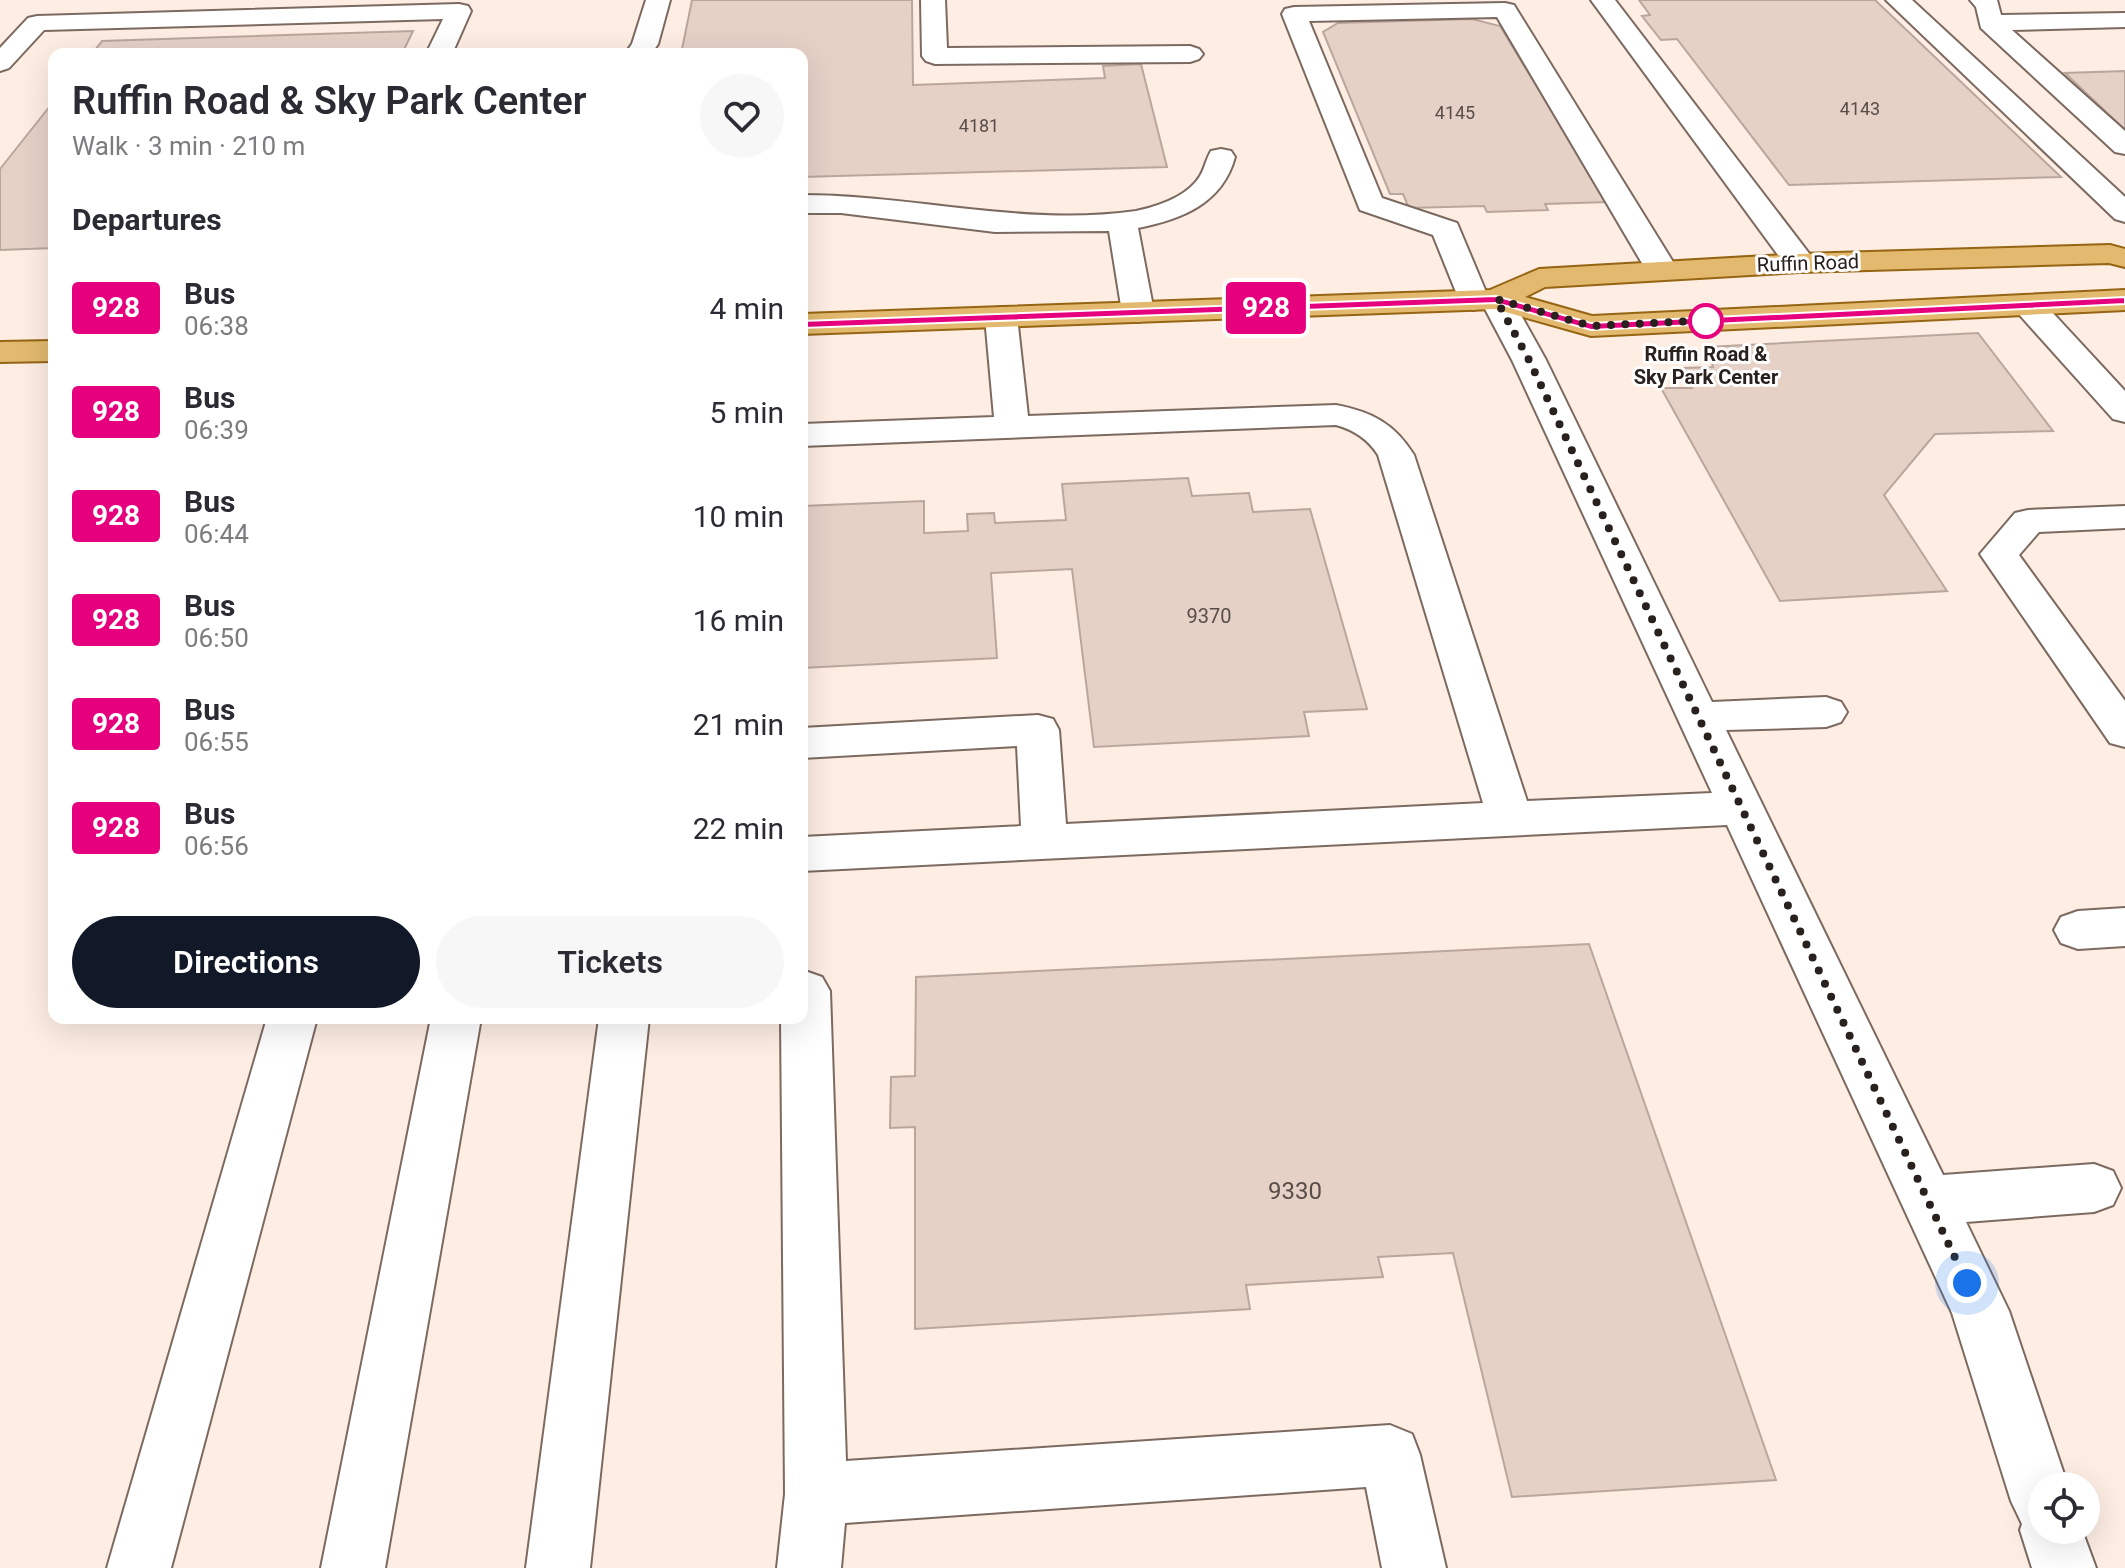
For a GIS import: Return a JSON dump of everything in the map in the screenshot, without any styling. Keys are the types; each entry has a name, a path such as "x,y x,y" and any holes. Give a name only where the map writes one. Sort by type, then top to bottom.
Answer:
{"main road":[{"name":"Ruffin Road","path":"1485,300 1539,278 1800,263 2110,254 2125,258"},
{"name":"Ruffin Road","path":"808,324 1485,300 1591,326 2125,300"},
{"path":"0,352 48,351"}],"street":[{"path":"68,22 91,0"},
{"path":"642,48 658,0"},
{"path":"933,0 935,56 1190,54"},
{"path":"1603,0 1800,263"},
{"path":"1898,0 2125,213"},
{"path":"0,63 37,23 447,6 459,11 442,48"},
{"path":"1662,270 1505,10 1294,14 1370,204 1446,229 1485,300 1529,360 1980,1311 2033,1472"},
{"path":"1986,11 2125,20"},
{"path":"1986,11 2125,146"},
{"path":"808,204 852,205 995,223 1122,222 1157,217 1186,203 1215,175 1221,157"},
{"path":"1122,222 1138,312"},
{"path":"2028,305 2125,412"},
{"path":"1001,317 1012,427"},
{"path":"808,435 1336,415 1361,421 1381,433 1396,455 1510,818"},
{"path":"2125,517 2028,521 1999,554 2125,732"},
{"path":"1696,717 1826,712"},
{"path":"808,743 1038,730 1045,842"},
{"path":"808,854 1740,808"},
{"path":"2078,930 2125,927"},
{"path":"139,1568 290,1024"},
{"path":"353,1568 455,1024"},
{"path":"558,1568 623,1024"},
{"path":"806,1024 816,1494 809,1568"},
{"path":"1927,1201 2094,1188"},
{"path":"816,1494 1390,1455 1414,1568"},
{"path":"2056,1544 2064,1568"}],"building":[{"path":"692,0 912,0 913,85 1105,78 1103,66 1141,64 1167,167 808,177 808,48 682,48"},
{"path":"1639,0 1875,0 2061,177 1789,185 1677,39 1661,40 1642,16 1650,15"},
{"path":"1472,19 1500,26 1607,202 1545,204 1548,210 1487,212 1484,206 1409,208 1403,194 1390,194 1323,32 1338,23"},
{"path":"413,31 405,48 97,48 102,41"},
{"path":"2125,71 2125,130 2065,73"},
{"path":"48,109 48,248 0,250 0,169"},
{"path":"1978,333 2053,431 1935,434 1884,495 1947,591 1780,601 1661,388 1692,388 1683,368 1713,367 1708,347"},
{"path":"1188,478 1192,496 1249,493 1253,512 1310,509 1367,709 1304,712 1309,736 1094,747 1072,569 991,573 997,658 808,668 808,506 924,501 924,533 968,531 967,514 994,513 995,523 1066,520 1062,484"},
{"path":"1589,944 1776,1480 1512,1497 1453,1253 1378,1257 1383,1277 1246,1285 1250,1309 915,1329 915,1127 890,1128 891,1077 915,1076 916,977"}],"bus line":[{"name":"928","path":"808,324 1496,299 1591,326 2125,301"}],"place":[{"name":"Ruffin Road & Sky Park Center","path":"1706,321"}],"route":[{"path":"1706,321 1716,320 1591,326 1496,299 1529,360 1967,1283"}]}
